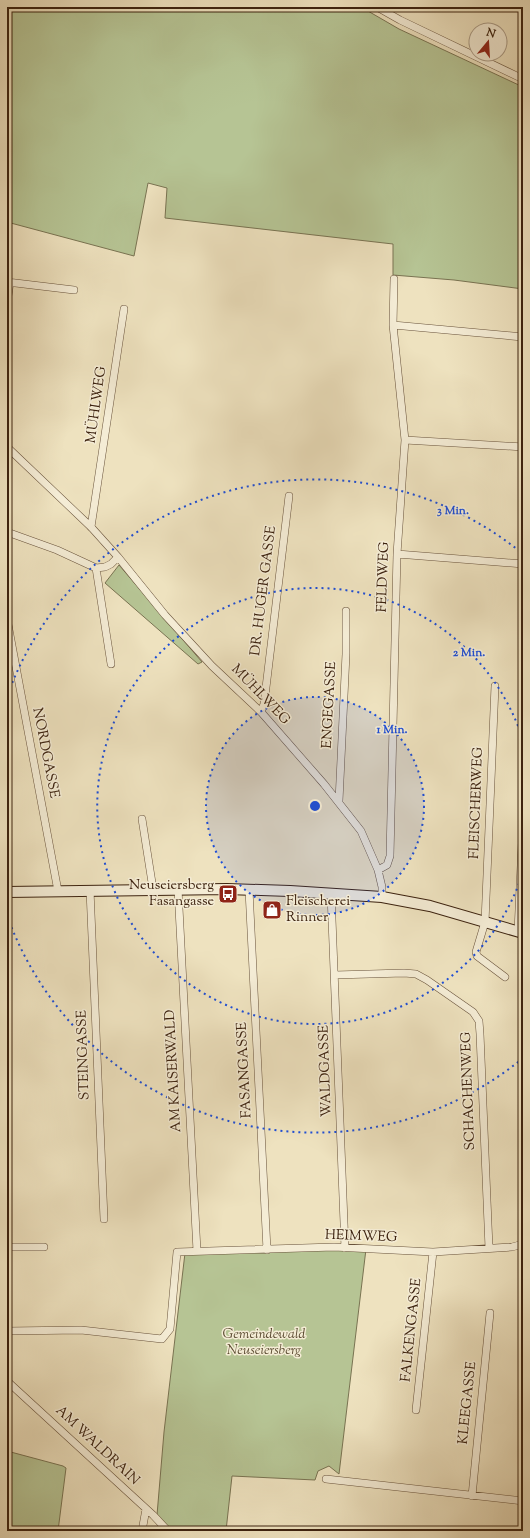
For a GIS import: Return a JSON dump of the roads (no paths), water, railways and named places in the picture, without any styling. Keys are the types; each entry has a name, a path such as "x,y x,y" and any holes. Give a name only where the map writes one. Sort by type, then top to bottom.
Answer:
{"street":[{"path":"377,7 400,20 523,79"},
{"name":"FELDWEG","path":"378,870 387,865 390,856 397,554 405,440 393,325 394,279"},
{"path":"7,303 9,282 74,290"},
{"name":"MÜHLWEG","path":"91,527 124,309"},
{"path":"393,325 523,337"},
{"path":"405,440 523,446"},
{"name":"MÜHLWEG","path":"7,447 91,527 118,557 165,615 212,666 261,712 338,802 361,831 378,870 382,887 382,897"},
{"name":"DR. HUGER GASSE","path":"261,712 264,704 289,496"},
{"path":"7,532 57,550 96,568 105,567 111,564 118,557"},
{"path":"397,554 523,564"},
{"path":"96,568 111,664"},
{"name":"ENGEGASSE","path":"338,802 346,654 346,611"},
{"name":"NORDGASSE","path":"7,619 58,891"},
{"name":"FLEISCHERWEG","path":"495,686 485,922 476,952 478,956 505,977"},
{"path":"142,819 153,890"},
{"path":"7,892 178,889 249,890 382,897 430,906 521,933 523,821"},
{"name":"AM KAISERWALD","path":"178,889 197,1251"},
{"name":"STEINGASSE","path":"90,890 104,1219"},
{"name":"FASANGASSE","path":"249,890 267,1250"},
{"name":"WALDGASSE","path":"331,894 345,1248"},
{"name":"SCHACHENWEG","path":"335,975 404,972 416,974 468,1007 478,1018 480,1034 489,1248"},
{"name":"HEIMWEG","path":"7,1331 81,1330 162,1340 170,1329 175,1259 177,1252 345,1248 433,1252 523,1244"},
{"path":"7,1248 44,1247"},
{"name":"FALKENGASSE","path":"416,1410 433,1252"},
{"name":"KLEEGASSE","path":"472,1496 490,1313"},
{"name":"AM WALDRAIN","path":"7,1381 168,1531"},
{"path":"326,1479 523,1501"},
{"path":"142,1531 146,1509"}],"place":[{"name":"Neuseiersberg Fasangasse","path":"228,894"},
{"name":"Fleischerei Rinner","path":"272,910"}],"park label":[{"name":"Gemeindewald Neuseiersberg","path":"264,1344"}]}
